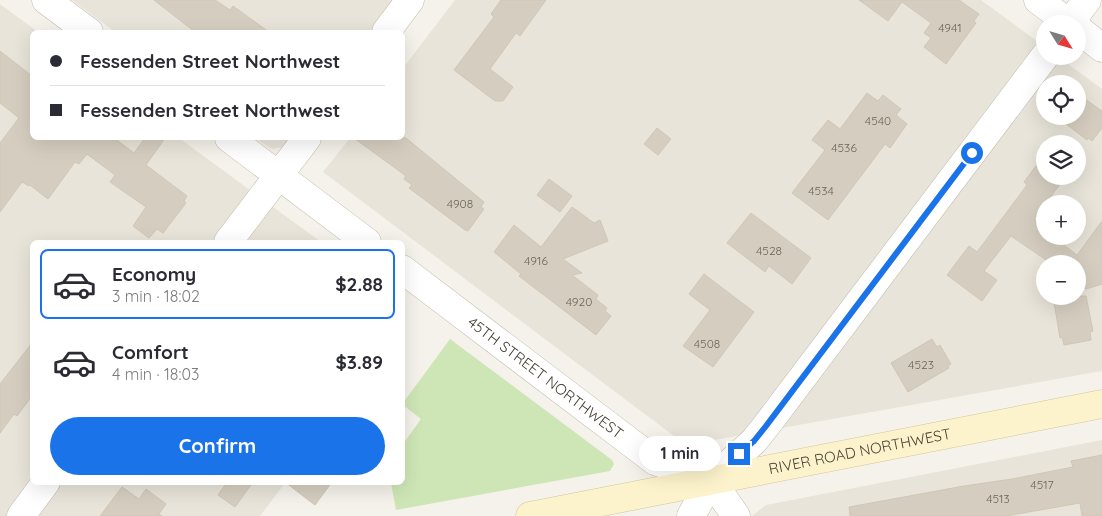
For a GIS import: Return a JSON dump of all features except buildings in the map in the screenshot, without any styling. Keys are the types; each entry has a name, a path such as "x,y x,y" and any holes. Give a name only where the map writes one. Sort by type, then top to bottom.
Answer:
{"main road":[{"name":"RIVER ROAD NORTHWEST","path":"530,516 1102,404"}],"street":[{"path":"46,0 86,30"},
{"path":"388,30 410,0"},
{"path":"1038,0 1058,15"},
{"path":"1076,15 1087,0"},
{"path":"1086,35 1102,48"},
{"path":"691,516 711,480 754,441 766,426 1038,65"},
{"path":"232,140 364,240"},
{"path":"229,240 305,140"},
{"name":"45TH STREET NORTHWEST","path":"405,271 655,461 711,480"},
{"path":"711,480 736,516"},
{"path":"21,516 44,485"}],"shaded area":[{"path":"72,0 396,0 373,30 112,30"},
{"path":"455,0 981,0 1036,40 1036,65 1069,65 1083,75 1036,75 1036,125 1086,125 1086,77 1102,89 1102,371 686,445 323,172 348,140 405,140 405,65"},
{"path":"0,4 35,30 30,30 30,140 182,140 318,240 30,240 30,485 283,485 260,516 0,516"},
{"path":"258,140 290,140 283,147 272,149"},
{"path":"1102,440 1102,516 752,516 766,505"}],"green space":[{"path":"450,339 612,460 614,464 610,471 396,510 391,485 405,485 405,441 421,419 405,407 405,400"}],"route":[{"path":"739,454 754,441 766,426 972,153"}]}
